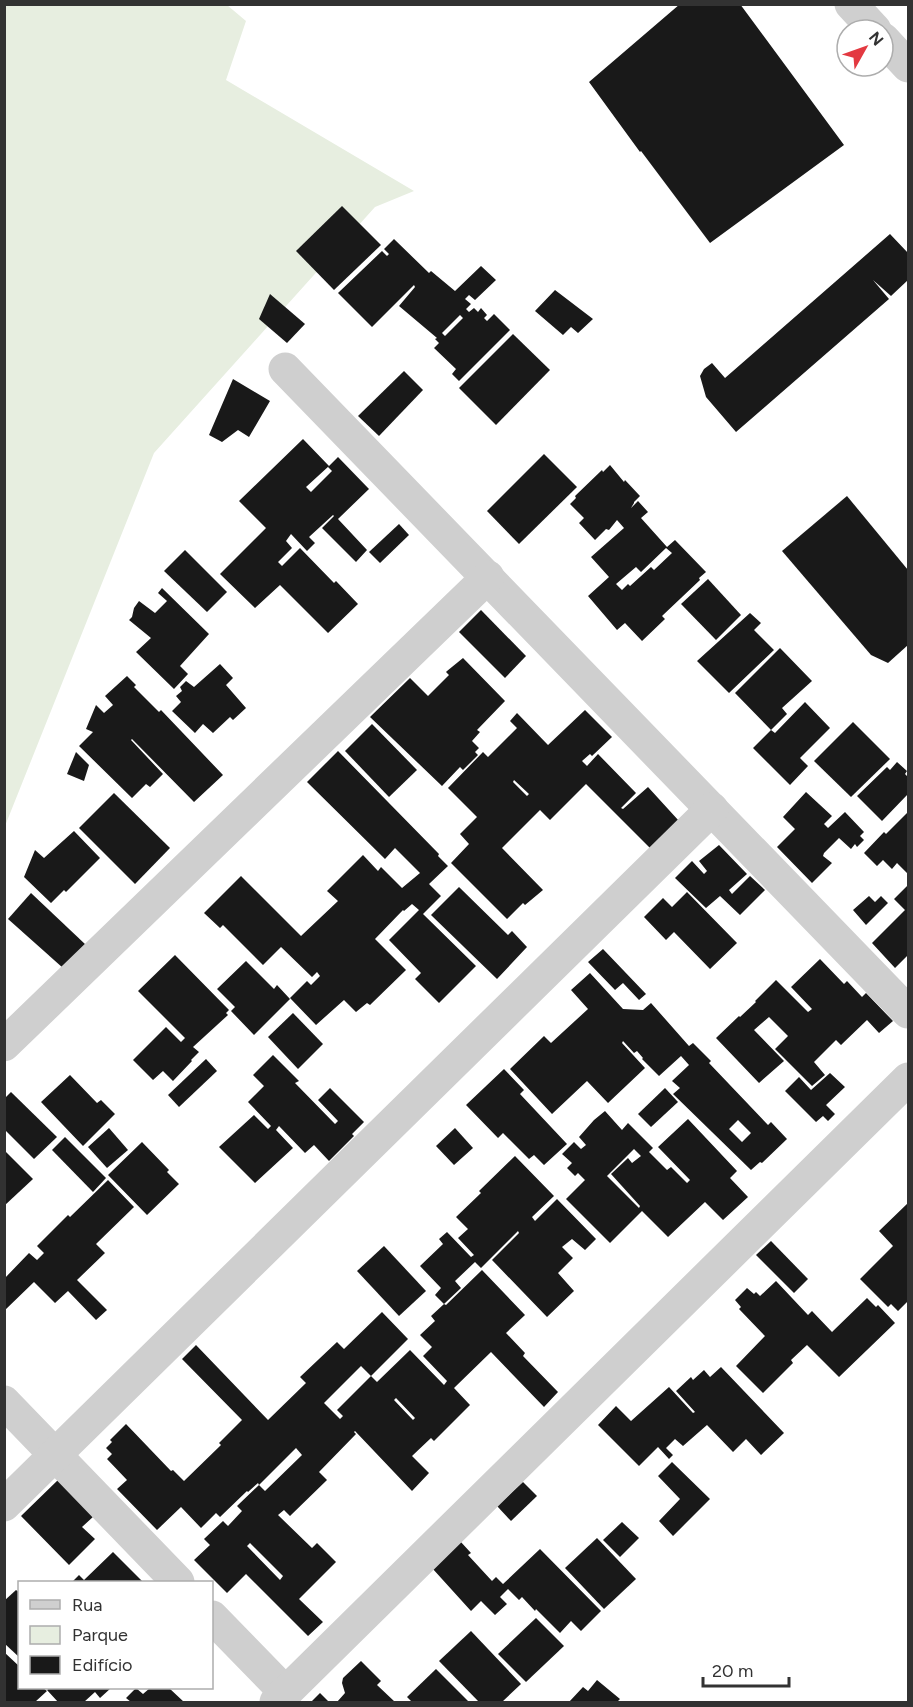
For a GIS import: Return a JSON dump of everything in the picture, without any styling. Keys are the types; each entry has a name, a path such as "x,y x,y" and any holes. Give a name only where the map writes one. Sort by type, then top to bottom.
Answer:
{"street":[{"path":"851,4 864,18"},
{"path":"895,51 909,66"},
{"path":"285,369 909,1012"},
{"path":"4,1045 488,577"},
{"path":"4,1505 712,809"},
{"path":"213,1618 281,1698 909,1079"},
{"path":"4,1402 177,1581"}],"green space":[{"path":"5,5 227,5 246,21 226,80 414,191 375,207 154,453 5,826"}],"building":[{"path":"680,4 740,4 844,145 710,243 589,82"},
{"path":"342,206 381,245 334,290 296,251"},
{"path":"890,234 908,253 908,280 891,296 873,280 889,299 736,432 706,397 700,376 704,369 712,363 725,378"},
{"path":"394,239 429,273 431,271 455,291 481,266 496,280 475,300 469,295 465,299 471,304 466,309 469,312 474,308 478,312 481,308 487,315 484,318 487,321 494,314 510,330 459,381 452,374 456,369 434,348 439,343 435,339 437,338 399,306 415,287 414,285 372,327 338,293 382,251 387,256 389,254 384,249","holes":["460,315 463,318 445,336 442,333"]},
{"path":"555,290 593,319 578,333 571,327 563,335 535,311"},
{"path":"270,294 305,324 287,343 259,319"},
{"path":"513,334 550,370 496,425 459,388"},
{"path":"404,371 423,390 379,436 358,416"},
{"path":"233,379 270,401 249,437 238,430 222,442 209,435"},
{"path":"303,439 329,466 338,457 369,489 338,519 367,550 356,562 322,528 333,515 309,537 315,543 307,551 291,534 286,541 292,548 278,562 282,566 300,548 358,604 328,633 280,585 255,608 220,574 266,528 239,501","holes":["329,466 332,471 311,492 306,487"]},
{"path":"544,454 577,487 519,544 487,511"},
{"path":"610,465 640,496 631,508 638,501 648,512 641,518 667,547 675,540 706,572 662,616 665,619 642,641 625,623 617,630 588,596 609,577 591,557 624,528 617,520 609,530 606,529 595,540 579,523 584,518 570,504 576,498 575,496 602,470 603,472","holes":["666,548 672,553 654,570 651,567 630,586 628,584 622,590 616,584 636,567 641,572"]},
{"path":"847,496 908,570 908,645 888,663 871,655 782,551"},
{"path":"399,524 409,535 380,563 369,552"},
{"path":"185,550 227,592 207,612 164,571"},
{"path":"708,579 741,615 716,640 681,604"},
{"path":"162,588 209,634 180,666 188,674 174,689 136,652 151,638 129,620 139,601 155,613 167,601 158,593"},
{"path":"481,610 526,656 505,678 459,632"},
{"path":"750,613 761,623 754,630 774,650 729,693 697,661"},
{"path":"780,648 812,681 782,708 787,714 771,730 735,693"},
{"path":"463,658 505,701 477,730 480,732 472,741 479,748 475,752 478,755 463,770 460,767 442,786 370,717 410,678 428,696 449,675 446,672"},
{"path":"220,664 233,678 226,685 246,708 233,720 230,717 213,733 203,724 195,733 172,711 181,702 176,696 182,691 180,687 186,681 194,687"},
{"path":"127,676 136,685 134,687 159,712 161,710 223,775 194,802 132,739 163,774 150,787 146,784 132,798 79,746 93,732 86,729 96,705 104,713 113,705 105,696"},
{"path":"805,702 830,728 800,758 808,766 790,785 753,748 771,730 775,733"},
{"path":"585,710 612,737 592,756 590,754 582,761 587,766 598,754 636,793 621,808 623,809 648,787 679,821 650,848 586,784 550,820 540,810 502,848 543,890 525,905 523,903 507,919 451,863 469,844 460,834 477,817 448,788 483,752 488,757 517,728 510,721 517,713 548,745","holes":["514,780 529,794 527,796 513,782"]},
{"path":"853,722 890,759 851,797 814,761"},
{"path":"372,724 417,770 389,797 345,751"},
{"path":"338,751 448,866 429,884 441,896 423,914 476,966 439,1003 415,979 421,973 389,940 419,910 412,904 403,910 375,939 406,970 370,1005 367,1003 356,1012 344,1000 316,1025 290,998 307,981 311,985 320,976 317,972 312,977 281,947 263,965 223,925 220,928 204,913 241,876 301,936 338,901 327,891 363,855 378,871 381,867 402,888 420,873 395,848 385,859 307,782"},
{"path":"76,752 89,765 84,781 67,774"},
{"path":"897,762 907,771 905,774 908,777 908,794 882,821 857,796 887,767 890,770"},
{"path":"806,792 832,816 824,824 828,828 845,812 864,832 860,836 864,840 857,847 855,844 851,849 839,838 823,856 832,863 812,883 777,847 795,829 783,817"},
{"path":"114,793 170,848 135,884 79,828"},
{"path":"908,812 908,874 897,863 892,869 883,860 877,866 864,853"},
{"path":"74,831 100,858 66,892 64,890 51,903 24,877 35,850 44,858"},
{"path":"719,845 747,874 729,890 732,894 750,876 765,890 740,915 720,896 706,908 675,878 692,861 704,874 707,871 699,861"},
{"path":"908,885 908,955 895,968 872,943 905,910 894,899"},
{"path":"459,887 508,935 512,931 527,947 497,979 431,915"},
{"path":"687,892 737,943 710,969 674,932 666,940 644,917 663,898 672,907"},
{"path":"31,893 86,945 63,968 8,919"},
{"path":"869,896 875,902 881,896 888,903 866,925 853,910"},
{"path":"603,949 646,994 639,1000 623,983 615,990 588,962"},
{"path":"175,955 229,1010 226,1013 228,1015 193,1047 199,1052 173,1081 163,1071 153,1080 133,1060 166,1027 181,1042 185,1038 138,991"},
{"path":"820,959 844,984 847,981 862,997 866,993 893,1021 879,1033 867,1020 841,1045 836,1040 814,1062 825,1075 812,1086 775,1049 788,1036 769,1017 754,1030 784,1061 759,1083 716,1038 756,1002 776,980 808,1012 812,1009 791,987"},
{"path":"246,961 274,989 277,985 290,999 254,1035 231,1011 235,1007 217,989"},
{"path":"590,973 623,1009 643,1010 651,1003 689,1046 693,1043 711,1061 709,1063 768,1125 771,1122 787,1139 762,1163 760,1162 751,1170 673,1094 680,1088 672,1081 689,1065 681,1056 659,1076 637,1051 634,1053 623,1041 622,1043 645,1068 608,1103 587,1081 552,1114 510,1069 544,1036 551,1043 588,1009 571,990","holes":["738,1120 751,1133 742,1142 729,1129"]},
{"path":"293,1013 323,1044 298,1069 268,1037"},
{"path":"273,1055 299,1081 295,1083 335,1124 338,1121 318,1100 330,1088 364,1122 352,1134 354,1136 329,1161 314,1145 305,1153 279,1126 276,1130 293,1148 255,1183 219,1147 254,1115 268,1129 271,1126 248,1102 264,1086 253,1075"},
{"path":"206,1059 217,1071 179,1107 168,1095"},
{"path":"504,1069 524,1090 520,1094 567,1144 544,1165 534,1155 529,1159 503,1133 498,1138 466,1105"},
{"path":"830,1073 845,1087 826,1105 835,1114 828,1121 823,1116 816,1122 785,1091 799,1077 811,1090"},
{"path":"70,1075 97,1103 101,1100 115,1114 83,1146 41,1102"},
{"path":"665,1088 678,1102 651,1127 638,1114"},
{"path":"11,1092 57,1137 34,1159 4,1129 4,1099"},
{"path":"605,1111 622,1130 628,1123 653,1148 649,1152 667,1170 671,1167 687,1183 690,1180 658,1147 688,1119 737,1171 730,1178 748,1197 723,1220 705,1202 668,1237 642,1211 610,1243 566,1199 585,1180 578,1173 575,1176 567,1168 572,1163 562,1154 574,1142 581,1149 586,1145 579,1137","holes":["634,1149 641,1156 632,1163 628,1158 611,1174 640,1206 639,1208 607,1176"]},
{"path":"109,1128 128,1150 107,1168 88,1147"},
{"path":"455,1128 473,1148 454,1165 436,1146"},
{"path":"65,1137 106,1178 93,1192 52,1150"},
{"path":"142,1142 179,1184 147,1215 108,1175"},
{"path":"4,1150 33,1179 4,1206"},
{"path":"515,1156 554,1196 532,1217 535,1221 557,1199 596,1239 585,1250 572,1239 562,1247 573,1258 558,1273 574,1291 547,1317 492,1260 519,1233 518,1231 481,1268 475,1262 455,1281 461,1288 444,1304 435,1295 441,1288 420,1266 443,1244 439,1239 447,1232 471,1257 474,1255 458,1238 468,1229 456,1217"},
{"path":"108,1180 134,1207 96,1244 105,1253 77,1280 107,1310 96,1320 68,1291 55,1303 34,1282 4,1311 4,1279 29,1253 37,1260 44,1253 37,1246"},
{"path":"908,1203 908,1301 898,1311 891,1304 888,1307 860,1279 893,1246 879,1231"},
{"path":"771,1241 808,1279 794,1293 756,1255"},
{"path":"384,1246 426,1291 399,1316 357,1271"},
{"path":"482,1270 525,1315 506,1333 525,1353 523,1356 558,1392 544,1407 491,1352 454,1388 470,1405 434,1441 431,1438 412,1456 429,1473 412,1491 355,1431 356,1434 319,1472 327,1480 290,1516 284,1510 278,1515 312,1548 317,1543 336,1562 299,1599 323,1622 308,1636 246,1574 227,1593 194,1560 210,1545 204,1539 223,1521 228,1526 242,1511 237,1506 259,1485 258,1483 220,1517 216,1513 201,1528 181,1507 157,1530 117,1489 127,1480 107,1459 112,1454 106,1448 112,1442 110,1440 126,1424 171,1471 173,1470 184,1481 221,1445 219,1443 242,1420 182,1359 196,1345 268,1420 306,1383 300,1377 337,1342 344,1349 382,1312 408,1339 371,1376 377,1382 410,1350 444,1385 447,1381 423,1356 432,1347 420,1335 435,1321 431,1316 444,1304 446,1305","holes":["361,1366 371,1376 337,1410 343,1416 340,1419 324,1403","396,1398 415,1418 413,1420 394,1400","296,1448 302,1455 265,1491 259,1485","250,1543 283,1576 280,1580 247,1546"]},
{"path":"776,1281 808,1315 812,1311 832,1332 867,1298 876,1307 878,1305 895,1323 839,1377 807,1345 791,1360 793,1363 763,1393 736,1366 765,1336 739,1309 741,1307 735,1300 747,1288 760,1296"},
{"path":"721,1367 784,1433 761,1455 746,1439 733,1452 707,1425 683,1446 675,1439 666,1448 673,1455 669,1459 658,1447 639,1466 598,1425 616,1406 631,1421 669,1387 693,1413 695,1412 676,1391 691,1377 693,1380 704,1370 710,1377"},
{"path":"672,1462 710,1499 673,1536 659,1521 680,1499 658,1476"},
{"path":"59,1479 94,1516 82,1527 95,1539 69,1565 21,1516"},
{"path":"523,1482 537,1496 511,1521 497,1506"},
{"path":"622,1522 639,1538 620,1557 603,1540"},
{"path":"597,1538 636,1579 604,1609 565,1568"},
{"path":"460,1541 471,1553 468,1555 492,1581 496,1577 503,1584 540,1549 601,1611 581,1631 571,1621 560,1633 522,1597 519,1600 508,1589 500,1597 507,1604 495,1615 481,1601 471,1611 432,1568"},
{"path":"113,1552 142,1581 73,1581 79,1575 84,1580"},
{"path":"16,1590 18,1592 18,1656 4,1643 4,1601"},
{"path":"536,1618 564,1646 526,1682 498,1654"},
{"path":"471,1631 521,1684 502,1702 479,1702 439,1661"},
{"path":"4,1652 18,1665 18,1689 44,1689 47,1691 35,1702 4,1702"},
{"path":"361,1661 381,1681 377,1685 395,1702 337,1702 345,1693 343,1678"},
{"path":"436,1669 469,1702 412,1702 407,1697"},
{"path":"597,1680 620,1699 617,1702 569,1702 583,1687 588,1691"},
{"path":"110,1689 100,1698 95,1692 84,1702 58,1702 47,1690"},
{"path":"135,1689 143,1694 149,1689 170,1689 184,1702 131,1702 126,1698"},
{"path":"320,1693 329,1702 311,1702"}]}
